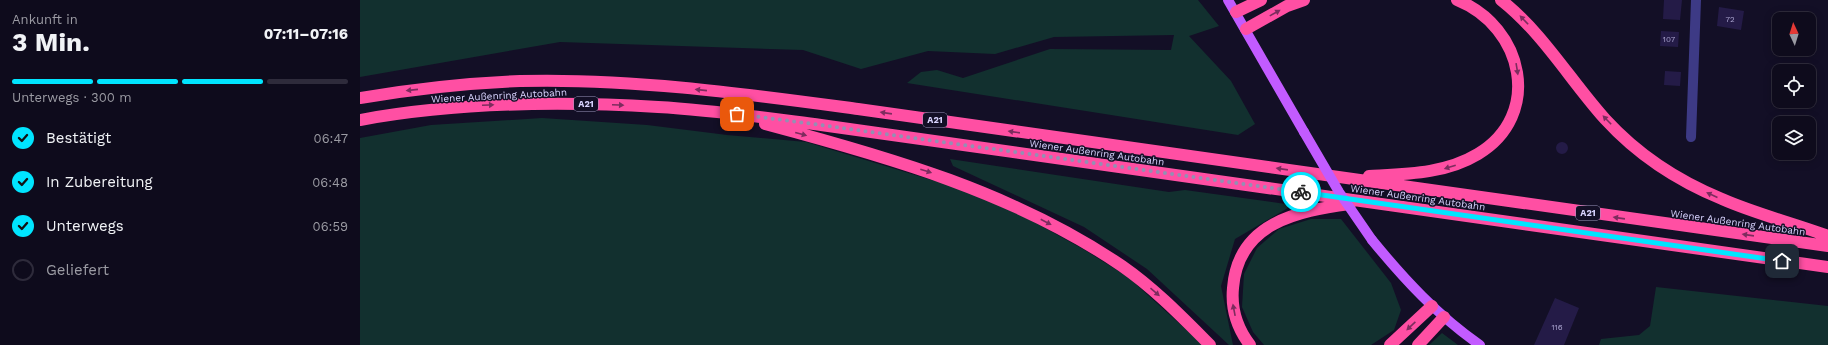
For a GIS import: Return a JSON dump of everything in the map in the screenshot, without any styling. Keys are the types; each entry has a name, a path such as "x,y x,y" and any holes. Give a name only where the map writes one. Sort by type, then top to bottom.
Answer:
{"highway":[{"path":"1236,12 1260,0"},
{"path":"1246,29 1287,6 1304,0"},
{"path":"1348,178 1423,172 1445,168 1463,162 1478,154 1492,144 1506,126 1515,105 1518,90 1518,76 1515,61 1502,35 1491,22 1478,11 1457,0"},
{"path":"1501,0 1516,11 1534,31 1606,119 1644,154 1698,189 1721,199 1828,236"},
{"name":"Wiener Außenring Autobahn","path":"360,98 388,93 494,82 569,81 651,86 796,101 1828,246"},
{"name":"Wiener Außenring Autobahn","path":"360,120 392,114 449,108 567,103 659,107 723,113 821,125 1828,267"},
{"path":"723,113 833,142 934,173 1034,215 1078,239 1123,267 1168,303 1210,345"},
{"path":"1250,345 1243,336 1237,322 1233,308 1232,293 1237,265 1252,239 1280,220 1295,214 1314,209 1364,202"},
{"path":"1390,345 1432,306"},
{"path":"1418,345 1444,317"}],"main road":[{"path":"1228,0 1339,192 1372,240 1402,276 1432,306 1480,345"}],"street":[{"path":"1691,137 1696,0"}],"green space":[{"path":"360,0 1198,0 1219,26 1189,36 1231,81 1255,124 1238,135 907,83 921,72 937,70 963,78 1050,49 1171,50 1174,35 1054,37 995,54 928,51 861,69 803,50 560,42 360,77"},
{"path":"542,118 647,125 727,135 806,142 958,188 1025,217 1083,249 1128,277 1203,345 360,345 360,138 431,125"},
{"path":"950,159 1169,192 1185,190 1293,205 1235,239 1221,286 1233,345 1229,345 1147,269 1084,227 953,166"},
{"path":"1311,219 1341,219 1391,283 1401,310 1394,330 1371,345 1264,345 1253,332 1242,307 1244,274 1257,248 1279,229"},
{"path":"1656,287 1828,306 1828,345 1599,345 1601,339 1639,335 1650,326"},
{"path":"1442,333 1458,345 1429,345"}],"building":[{"path":"1664,0 1682,0 1680,20 1663,19"},
{"path":"1719,7 1744,11 1741,30 1717,26"},
{"path":"1661,31 1679,32 1678,47 1660,46"},
{"path":"1665,71 1681,72 1680,86 1664,85"},
{"path":"1560,142 1564,142 1568,148 1564,154 1560,154 1556,150 1556,146"},
{"path":"1555,298 1579,308 1564,345 1534,345"}],"way so far":[{"path":"737,114 1301,192"}],"route":[{"path":"1301,192 1782,261"}]}
